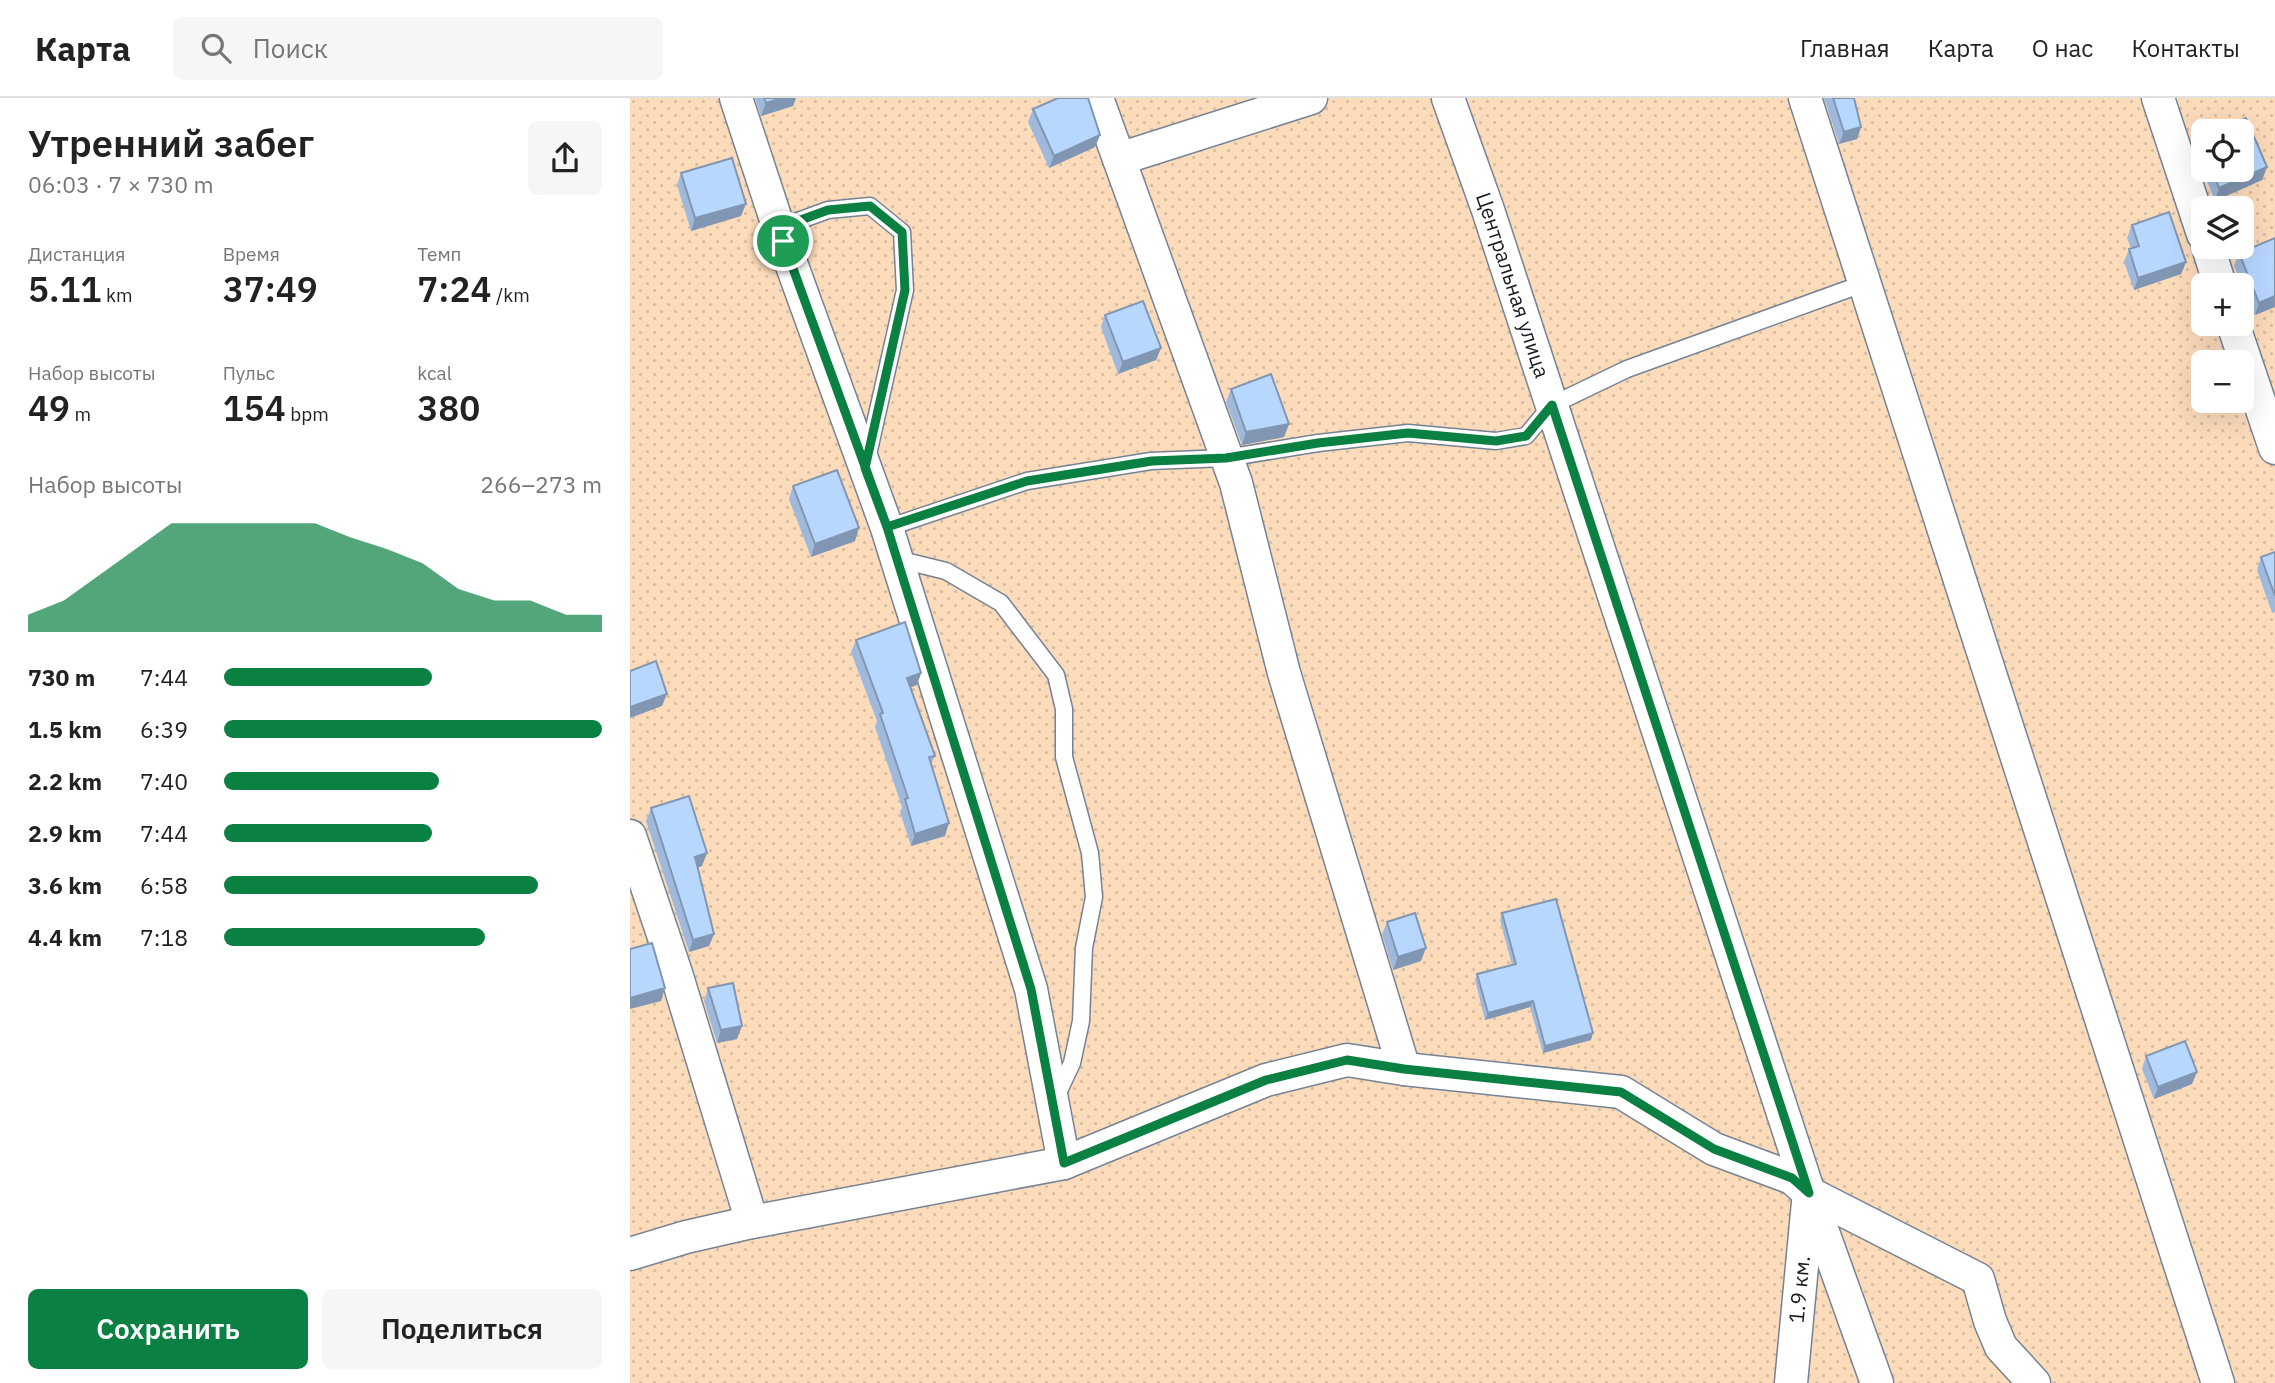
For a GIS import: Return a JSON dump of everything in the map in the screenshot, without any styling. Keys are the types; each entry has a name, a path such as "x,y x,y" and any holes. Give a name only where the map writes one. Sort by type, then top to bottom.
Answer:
{"street":[{"path":"736,98 779,228 887,527 1031,989 1064,1163"},
{"path":"1097,98 1236,483 1284,673 1404,1069"},
{"path":"1119,159 1311,98"},
{"name":"Центральная улица","path":"1448,98 1488,210 1809,1193 1877,1383"},
{"path":"1805,98 2218,1383"},
{"path":"2158,98 2191,198"},
{"path":"2237,336 2275,448"},
{"path":"630,836 680,986 752,1222"},
{"path":"630,1254 686,1237 752,1222 1064,1163 1266,1080 1347,1060 1404,1069 1621,1092 1714,1149 1792,1178 1809,1193 1978,1279 2001,1347 2034,1383"},
{"name":"1.9 км.","path":"1791,1383 1809,1193"}],"lane":[{"path":"779,228 828,210 870,206 902,232 905,290 865,468"},
{"path":"887,527 1027,481 1152,461 1226,458 1318,443 1408,433 1496,441 1526,436 1552,405 1627,369 1864,283"},
{"path":"897,559 946,571 1001,603 1056,675 1064,709 1064,757 1090,853 1094,897 1084,948 1081,1021 1072,1063 1053,1102"}],"shaded area":[{"path":"630,98 2275,98 2275,1383 630,1383"}],"building":[{"path":"764,98 782,98 766,103"},
{"path":"1058,98 1088,98 1100,135 1054,156 1033,109"},
{"path":"1833,98 1854,98 1861,127 1844,132"},
{"path":"2254,137 2267,167 2254,173"},
{"path":"732,158 746,204 695,218 681,173"},
{"path":"2217,182 2233,182 2219,188"},
{"path":"2169,212 2186,262 2138,278 2129,249 2139,246 2132,225"},
{"path":"2275,238 2275,296 2259,303 2254,290 2254,273 2247,273 2241,259 2254,259 2254,247"},
{"path":"1143,301 1161,348 1123,362 1105,315"},
{"path":"1271,374 1289,424 1246,432 1231,389"},
{"path":"837,470 859,528 815,544 793,486"},
{"path":"2275,552 2275,596 2261,557"},
{"path":"905,622 921,673 907,678 935,756 929,757 949,823 915,834 905,799 908,798 880,714 883,713 856,640"},
{"path":"656,661 667,694 630,707 630,671"},
{"path":"689,796 707,853 695,857 714,934 693,940 651,808"},
{"path":"1556,899 1593,1033 1545,1046 1533,1001 1488,1013 1477,974 1516,964 1502,913"},
{"path":"1415,913 1426,948 1398,957 1387,922"},
{"path":"652,943 665,988 630,998 630,949"},
{"path":"733,983 742,1026 721,1030 708,988"},
{"path":"2185,1041 2197,1072 2158,1087 2146,1056"}],"route":[{"path":"783,241 779,228 828,210 870,206 902,232 905,290 865,468 887,527 1027,481 1152,461 1226,458 1318,443 1408,433 1496,441 1526,436 1552,405 1809,1193 1792,1178 1714,1149 1621,1092 1404,1069 1347,1060 1266,1080 1064,1163 1031,989 887,527 865,468 783,241"}]}
